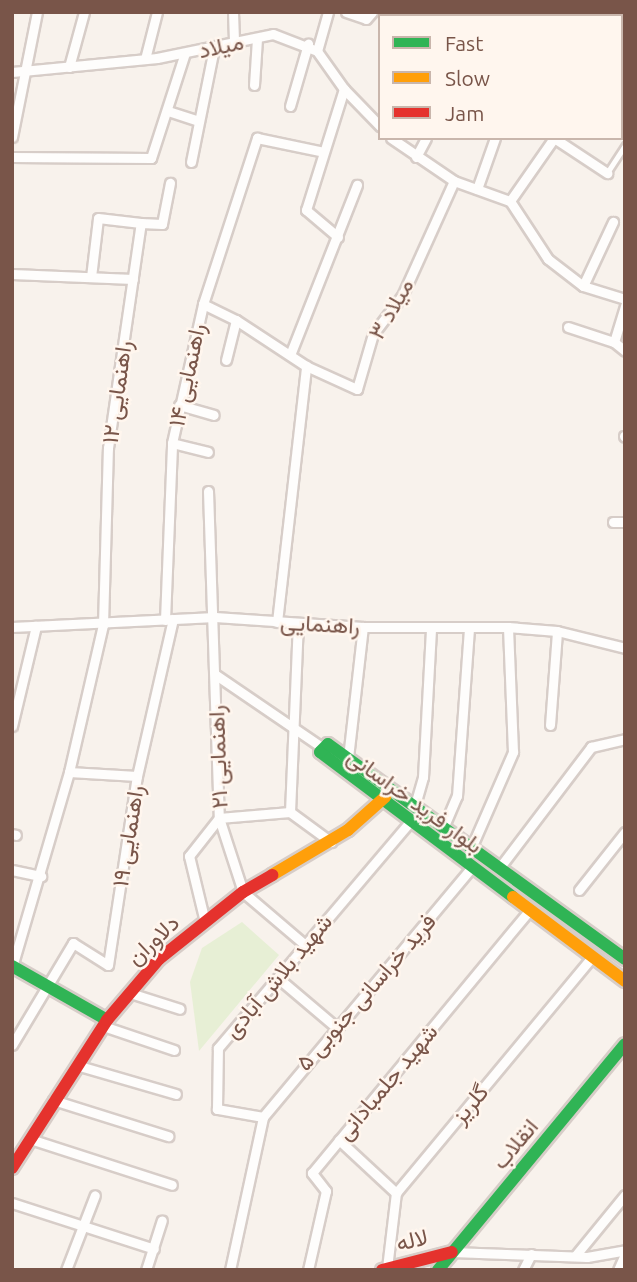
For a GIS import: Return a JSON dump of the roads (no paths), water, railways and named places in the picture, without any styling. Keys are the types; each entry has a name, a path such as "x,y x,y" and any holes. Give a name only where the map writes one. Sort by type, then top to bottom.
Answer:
{"street":[{"path":"12,137 37,12"},
{"path":"69,67 84,12"},
{"path":"145,59 157,12"},
{"path":"233,12 234,43"},
{"path":"317,51 328,12"},
{"path":"346,12 366,19 372,12"},
{"name":"میلاد","path":"12,72 24,74 185,54 273,34 308,44 317,51 344,89 378,124"},
{"path":"254,85 257,38"},
{"path":"290,106 308,44"},
{"path":"191,162 214,48"},
{"path":"12,157 151,158 185,54"},
{"path":"338,237 306,210 344,89"},
{"path":"168,111 198,121"},
{"name":"راهنمایی ۱۴","path":"169,620 172,443 203,304 257,138 324,152"},
{"path":"394,140 454,181 510,201 548,259 583,286 625,299"},
{"path":"416,157 425,140"},
{"path":"477,189 494,140"},
{"path":"510,201 553,140"},
{"path":"557,140 607,173"},
{"name":"میلاد ۳","path":"306,366 357,389 373,334 402,296 454,181"},
{"path":"91,277 98,218 162,224 170,183"},
{"path":"290,355 357,185"},
{"path":"583,286 613,222"},
{"name":"راهنمایی ۱۲","path":"12,966 41,876 69,772 103,625 108,448 141,223"},
{"path":"12,274 133,279"},
{"path":"203,304 236,320 306,366 277,622"},
{"path":"614,342 625,305"},
{"path":"226,360 236,320"},
{"path":"568,327 614,342 625,351"},
{"path":"179,405 214,415"},
{"path":"172,443 208,452"},
{"name":"راهنمایی ۲۱","path":"208,491 215,617 219,818 243,892"},
{"path":"613,522 625,522"},
{"name":"راهنمایی","path":"12,627 103,625 215,617 363,627 508,627 557,631 625,648"},
{"name":"راهنمایی ۱۹","path":"47,985 73,943 108,965 137,776 169,620"},
{"path":"290,811 298,623"},
{"path":"12,726 36,626"},
{"path":"415,805 423,777 432,626"},
{"path":"348,758 363,627"},
{"path":"472,846 513,752 508,627"},
{"path":"444,826 457,796 469,628"},
{"path":"550,725 557,631"},
{"path":"216,675 323,748"},
{"path":"500,867 591,747 625,739"},
{"name":"بلوار فرید خراسانی","path":"625,959 393,789 328,744 323,748 319,756 625,981"},
{"path":"69,772 137,776"},
{"name":"دلاوران","path":"12,1168 53,1100 105,1023 159,959 243,892 331,842 393,789"},
{"path":"205,922 189,856 219,818 290,811 331,842"},
{"name":"شهید بلاش آبادی","path":"263,1117 217,1109 218,1048 409,823"},
{"path":"579,890 625,832"},
{"name":"فرید خراسانی جنوبی ۵","path":"263,1117 471,868"},
{"path":"12,870 41,876"},
{"path":"243,892 304,944"},
{"name":"شهید جلمبادانی","path":"308,1270 326,1191 312,1173 528,911"},
{"name":"گلریز","path":"396,1193 592,957"},
{"path":"12,966 105,1023 174,1050"},
{"path":"278,978 337,1028"},
{"path":"12,1045 47,985"},
{"path":"130,993 180,1009"},
{"name":"انقلاب","path":"438,1270 625,1045"},
{"path":"76,1065 176,1094"},
{"path":"53,1100 168,1136"},
{"path":"230,1270 263,1117"},
{"path":"30,1139 172,1185"},
{"path":"339,1140 396,1193 384,1269"},
{"path":"66,1270 95,1195"},
{"path":"575,1256 625,1195"},
{"path":"12,1203 154,1249"},
{"path":"146,1270 162,1220"},
{"path":"452,1252 575,1256 625,1252 618,1270"},
{"name":"لاله","path":"384,1269 452,1252"},
{"path":"523,1270 531,1254"}],"lane":[{"path":"607,173 625,145"}]}
